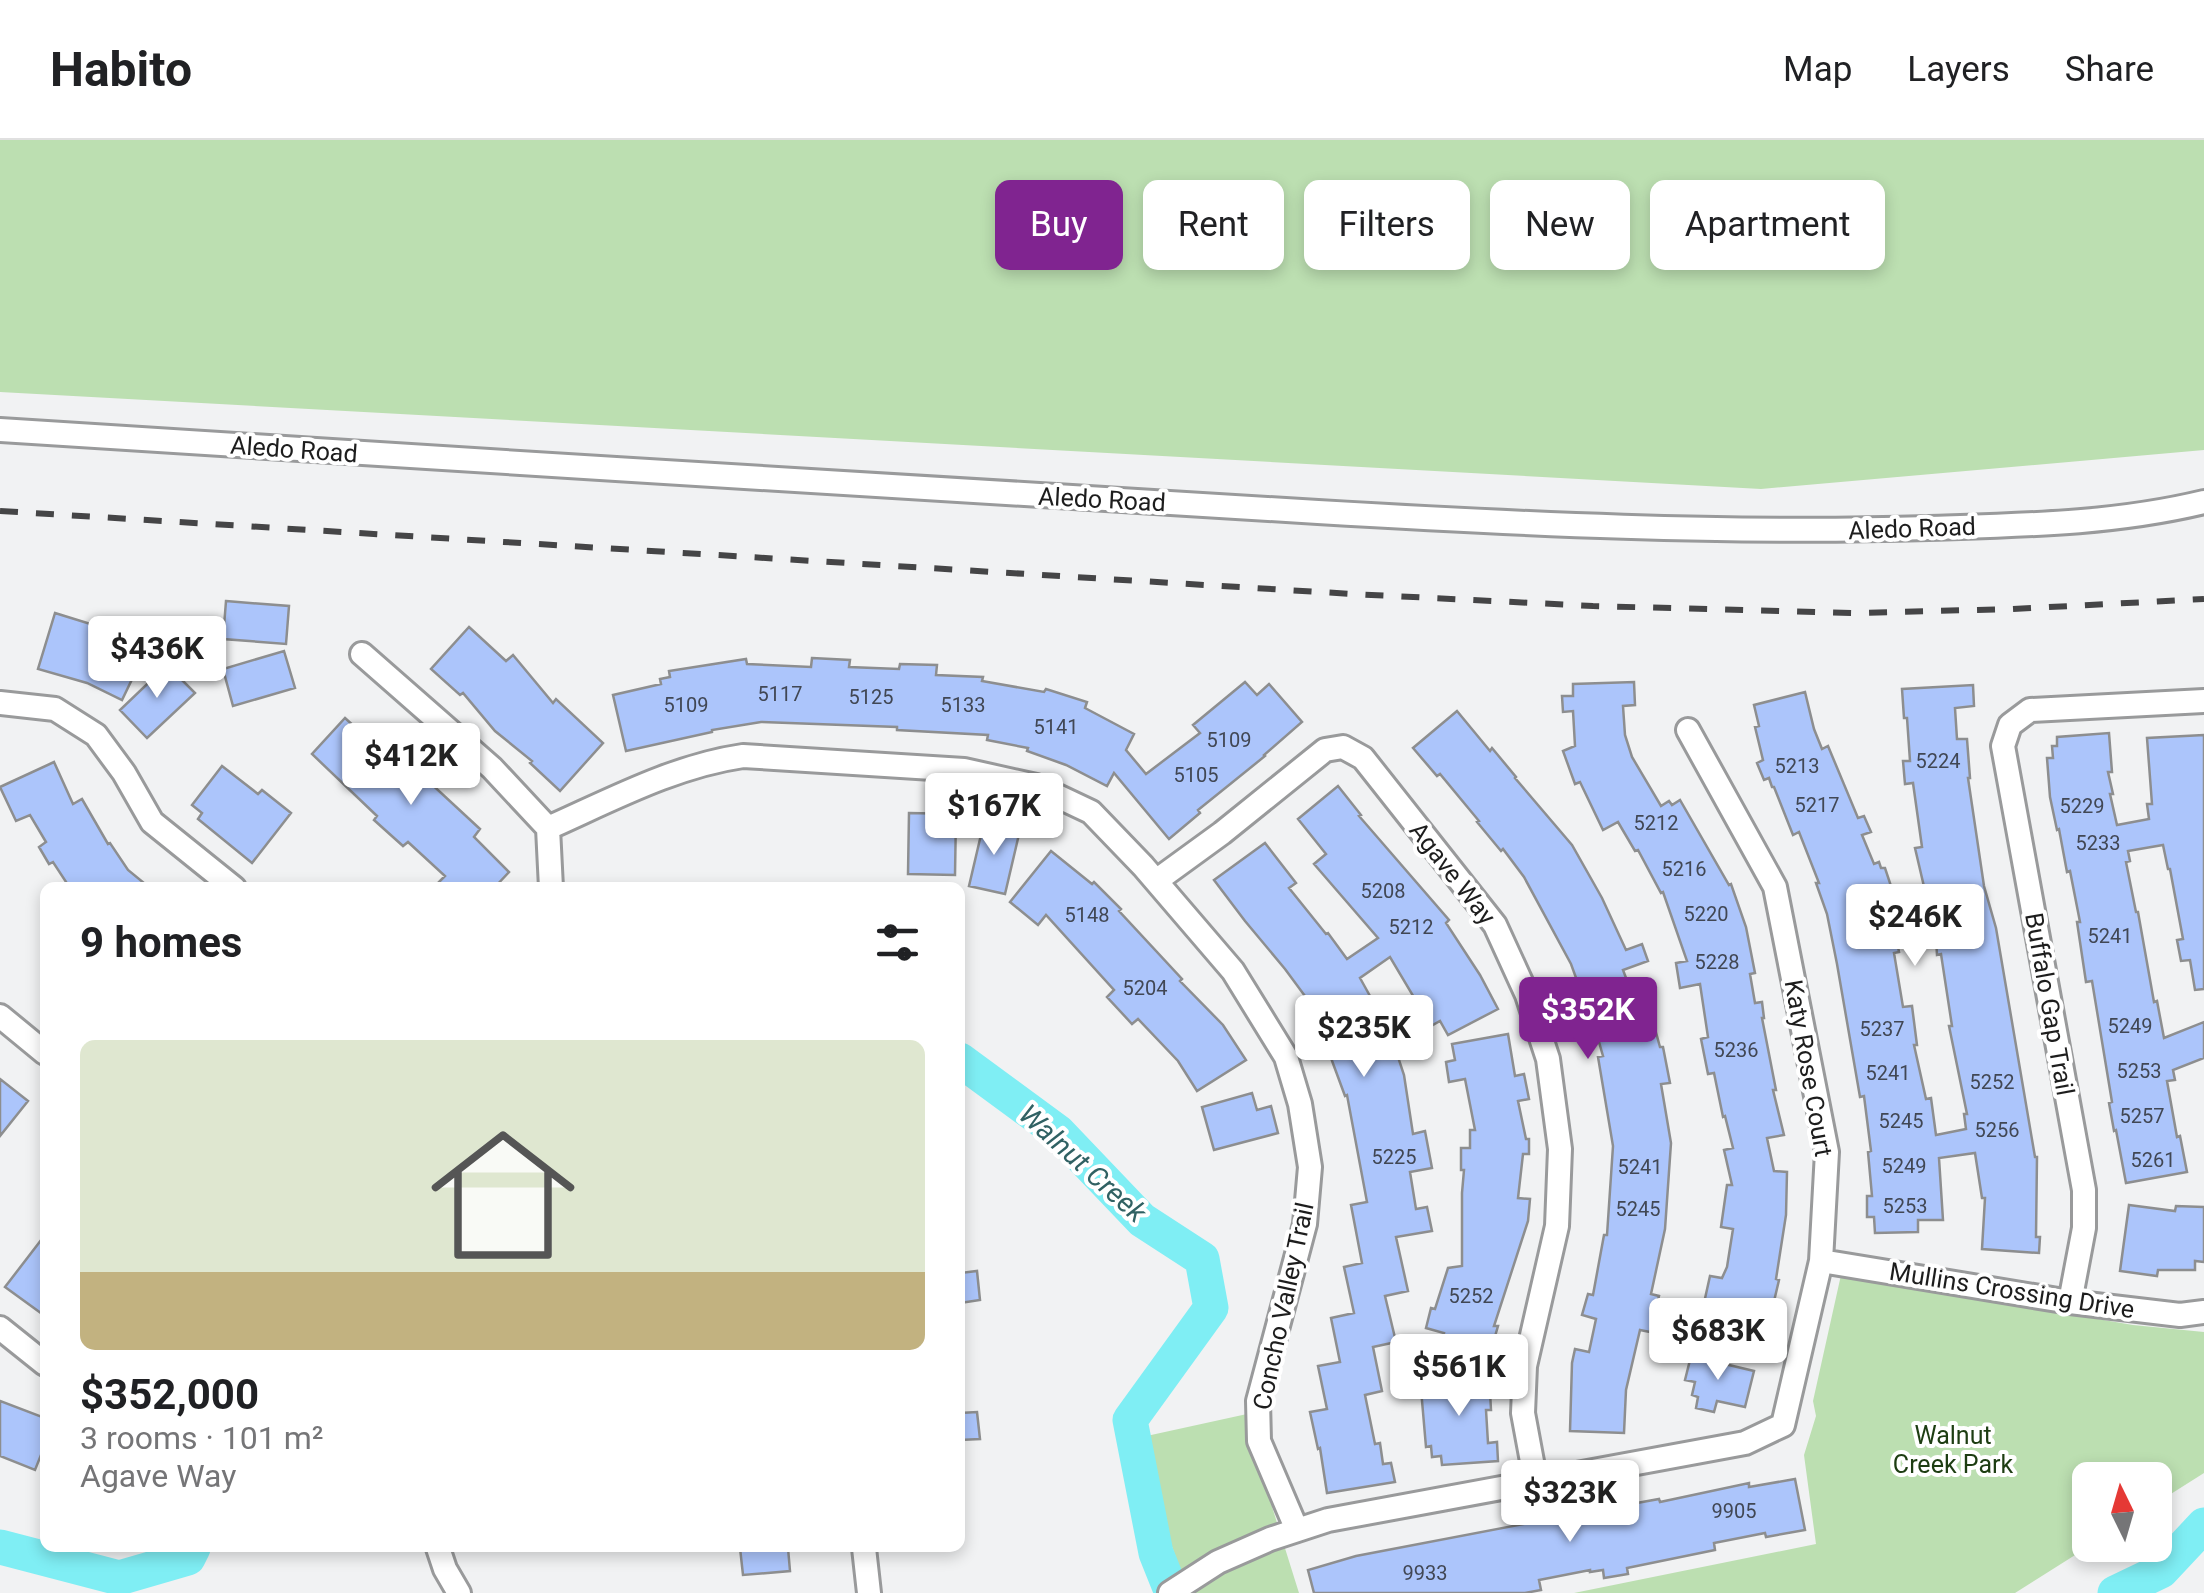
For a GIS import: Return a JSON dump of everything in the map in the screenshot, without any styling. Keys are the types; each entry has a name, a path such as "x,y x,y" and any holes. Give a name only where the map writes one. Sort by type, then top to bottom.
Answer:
{"street":[{"name":"Aledo Road","path":"0,430 972,492 1680,529 1851,530 2071,523 2158,513 2204,502"},
{"path":"362,654 492,768 548,828 550,882"},
{"name":"Buffalo Gap Trail","path":"2070,1302 2084,1228 2084,1190 2004,746 2010,725 2030,710 2204,701"},
{"path":"0,703 55,709 96,735 152,822 227,882"},
{"name":"Katy Rose Court","path":"1536,1483 1745,1443 1782,1426 1821,1261 1827,1152 1774,887 1688,730"},
{"name":"Agave Way","path":"1156,881 1325,750 1344,747 1363,758 1495,925 1527,996 1548,1058 1560,1149 1557,1226 1525,1366 1523,1413 1536,1483"},
{"name":"Concho Valley Trail","path":"548,828 668,775 708,761 743,756 964,770 1036,786 1091,812 1233,971 1286,1058 1300,1104 1310,1167 1305,1224 1258,1401 1260,1441 1297,1530"},
{"path":"0,1016 40,1049"},
{"name":"Mullins Crossing Drive","path":"1821,1261 2070,1302 2180,1314 2204,1312"},
{"path":"0,1328 40,1360"},
{"path":"1170,1593 1218,1562 1270,1538 1328,1520 1536,1483"},
{"path":"440,1552 459,1593"},
{"path":"865,1552 870,1593"}],"green space":[{"path":"0,140 2204,140 2204,450 1761,489 0,392"},
{"name":"Walnut Creek Park","path":"1841,1275 2133,1325 2204,1332 2204,1473 2172,1493 2172,1462 2072,1462 2072,1557 2015,1593 1574,1593 1816,1544 1804,1455 1816,1416 1813,1401"},
{"path":"1247,1414 1248,1430 1299,1593 1189,1593 1153,1495 1142,1437"}],"building":[{"path":"226,601 289,606 286,644 223,639"},
{"path":"55,613 114,629 148,646 122,700 87,683 38,669"},
{"path":"469,627 506,661 513,655 553,703 556,699 603,743 560,791 532,761 495,731 463,693 460,695 431,669"},
{"path":"284,651 295,688 233,706 223,669"},
{"path":"812,658 850,660 849,667 899,669 900,664 937,665 936,675 983,677 982,681 1044,692 1046,689 1087,702 1085,708 1134,734 1126,750 1146,774 1200,733 1193,725 1245,682 1257,695 1269,684 1302,722 1169,839 1114,773 1107,786 1027,751 1028,748 987,740 988,735 761,722 626,751 613,695 661,684 660,679 670,677 669,671 746,659 747,664 811,667"},
{"path":"167,665 195,693 147,738 120,710"},
{"path":"1634,682 1635,705 1623,706 1625,735 1632,757 1661,806 1680,800 1731,884 1746,927 1755,973 1750,974 1755,1003 1762,1002 1773,1090 1784,1135 1767,1138 1774,1171 1787,1172 1786,1215 1776,1279 1779,1280 1760,1343 1698,1330 1710,1276 1722,1278 1727,1267 1733,1229 1721,1227 1727,1185 1732,1185 1724,1150 1733,1148 1714,1073 1708,1074 1701,1039 1708,1037 1700,984 1680,988 1676,963 1687,961 1663,892 1618,822 1603,830 1580,782 1575,784 1563,751 1575,746 1573,711 1563,712 1562,696 1573,696 1573,684"},
{"path":"1973,685 1974,706 1955,708 1957,739 1967,739 1968,778 1984,886 1996,928 2037,1157 2039,1253 1982,1249 1985,1198 1975,1153 1939,1158 1943,1220 1918,1220 1918,1232 1875,1233 1874,1217 1867,1217 1867,1196 1872,1196 1868,1152 1871,1151 1864,1096 1860,1097 1827,914 1799,832 1793,835 1774,787 1769,778 1764,780 1757,763 1763,760 1754,705 1805,692 1822,749 1828,746 1858,818 1864,816 1871,832 1862,835 1874,864 1879,862 1885,868 1891,886 1887,888 1899,952 1894,953 1903,1007 1912,1006 1914,1045 1926,1099 1931,1098 1936,1135 1966,1129 1967,1114 1949,1026 1941,954 1937,955 1915,848 1922,847 1913,783 1905,784 1903,761 1910,761 1902,689"},
{"path":"1457,711 1572,845 1626,950 1642,944 1648,961 1623,970 1634,999 1646,996 1663,1047 1670,1083 1661,1084 1671,1143 1665,1229 1651,1294 1659,1296 1650,1332 1640,1330 1626,1390 1624,1433 1570,1431 1572,1363 1575,1349 1589,1352 1596,1319 1582,1315 1588,1294 1593,1295 1607,1235 1613,1146 1598,1057 1603,1056 1571,964 1524,877 1440,774 1437,776 1413,748"},
{"path":"345,718 378,748 385,741 480,829 474,837 509,872 500,882 439,882 445,876 408,842 403,846 374,820 377,816 312,754"},
{"path":"2109,733 2112,772 2108,772 2117,825 2149,819 2147,804 2152,804 2147,738 2204,735 2204,989 2195,990 2190,960 2181,961 2177,940 2183,939 2163,845 2128,851 2130,861 2126,862 2164,1038 2204,1022 2204,1058 2173,1070 2175,1080 2167,1081 2187,1172 2126,1183 2109,1103 2112,1102 2092,981 2086,982 2080,922 2050,797 2047,758 2053,758 2052,746 2057,746 2057,737"},
{"path":"54,762 73,804 82,799 108,844 143,882 66,882 39,847 46,842 30,815 16,821 0,787"},
{"path":"222,766 291,813 252,863 198,819 202,813 192,805"},
{"path":"1338,786 1449,920 1446,923 1498,1009 1448,1035 1440,1021 1431,1026 1390,957 1360,978 1400,1050 1396,1051 1404,1075 1413,1134 1425,1131 1432,1168 1410,1172 1416,1209 1427,1207 1432,1231 1396,1237 1408,1291 1385,1296 1396,1342 1373,1347 1382,1391 1365,1395 1375,1444 1380,1443 1383,1464 1391,1463 1395,1482 1327,1493 1310,1412 1327,1409 1318,1366 1340,1362 1331,1318 1354,1313 1344,1267 1362,1263 1351,1205 1367,1202 1347,1095 1331,1058 1338,1056 1315,1017 1319,1015 1214,880 1265,843 1296,883 1289,888 1347,959 1378,938 1314,864 1326,854 1298,819"},
{"path":"909,813 956,814 955,875 908,874"},
{"path":"984,822 1020,830 1005,894 969,886"},
{"path":"1051,851 1094,882 1121,909 1180,981 1223,1025 1246,1060 1197,1091 1178,1061 1138,1019 1132,1024 1107,997 1114,990 1046,915 1038,925 1010,902"},
{"path":"1508,1034 1515,1076 1524,1074 1529,1099 1518,1101 1529,1139 1529,1154 1523,1154 1518,1198 1530,1199 1528,1221 1494,1326 1498,1326 1487,1364 1439,1351 1444,1333 1426,1328 1448,1268 1462,1266 1461,1148 1470,1148 1470,1130 1475,1130 1465,1079 1449,1082 1446,1062 1455,1060 1452,1044"},
{"path":"0,1079 28,1101 0,1136"},
{"path":"1252,1093 1257,1110 1271,1106 1278,1133 1214,1150 1202,1107"},
{"path":"2129,1205 2175,1211 2176,1206 2204,1207 2204,1262 2195,1261 2195,1270 2158,1270 2157,1276 2120,1271"},
{"path":"40,1242 40,1312 5,1287"},
{"path":"977,1271 980,1300 965,1302 965,1272"},
{"path":"1691,1356 1754,1371 1745,1407 1717,1401 1714,1412 1696,1408 1698,1397 1692,1395 1695,1382 1685,1380"},
{"path":"1489,1373 1488,1443 1497,1442 1498,1461 1442,1465 1441,1456 1432,1457 1431,1446 1426,1447 1421,1389 1430,1389 1430,1376"},
{"path":"0,1401 40,1416 40,1458 35,1470 0,1456"},
{"path":"977,1412 980,1439 965,1440 965,1413"},
{"path":"1795,1479 1805,1530 1714,1543 1715,1550 1627,1568 1628,1574 1604,1578 1603,1570 1590,1570 1539,1580 1541,1590 1525,1593 1314,1593 1308,1570 1356,1556 1571,1515 1749,1483 1749,1487"},
{"path":"740,1552 788,1552 790,1571 743,1575"}],"waterway":[{"name":"Walnut Creek","path":"965,1064 1058,1132 1142,1220 1202,1259 1211,1308 1130,1420 1156,1553 1172,1593"},
{"name":"Walnut Creek","path":"2115,1593 2161,1571 2204,1525"},
{"name":"Walnut Creek","path":"0,1547 119,1578 188,1558 191,1552"}],"railway":[{"path":"0,511 1593,606 1855,613 2204,599"}]}
